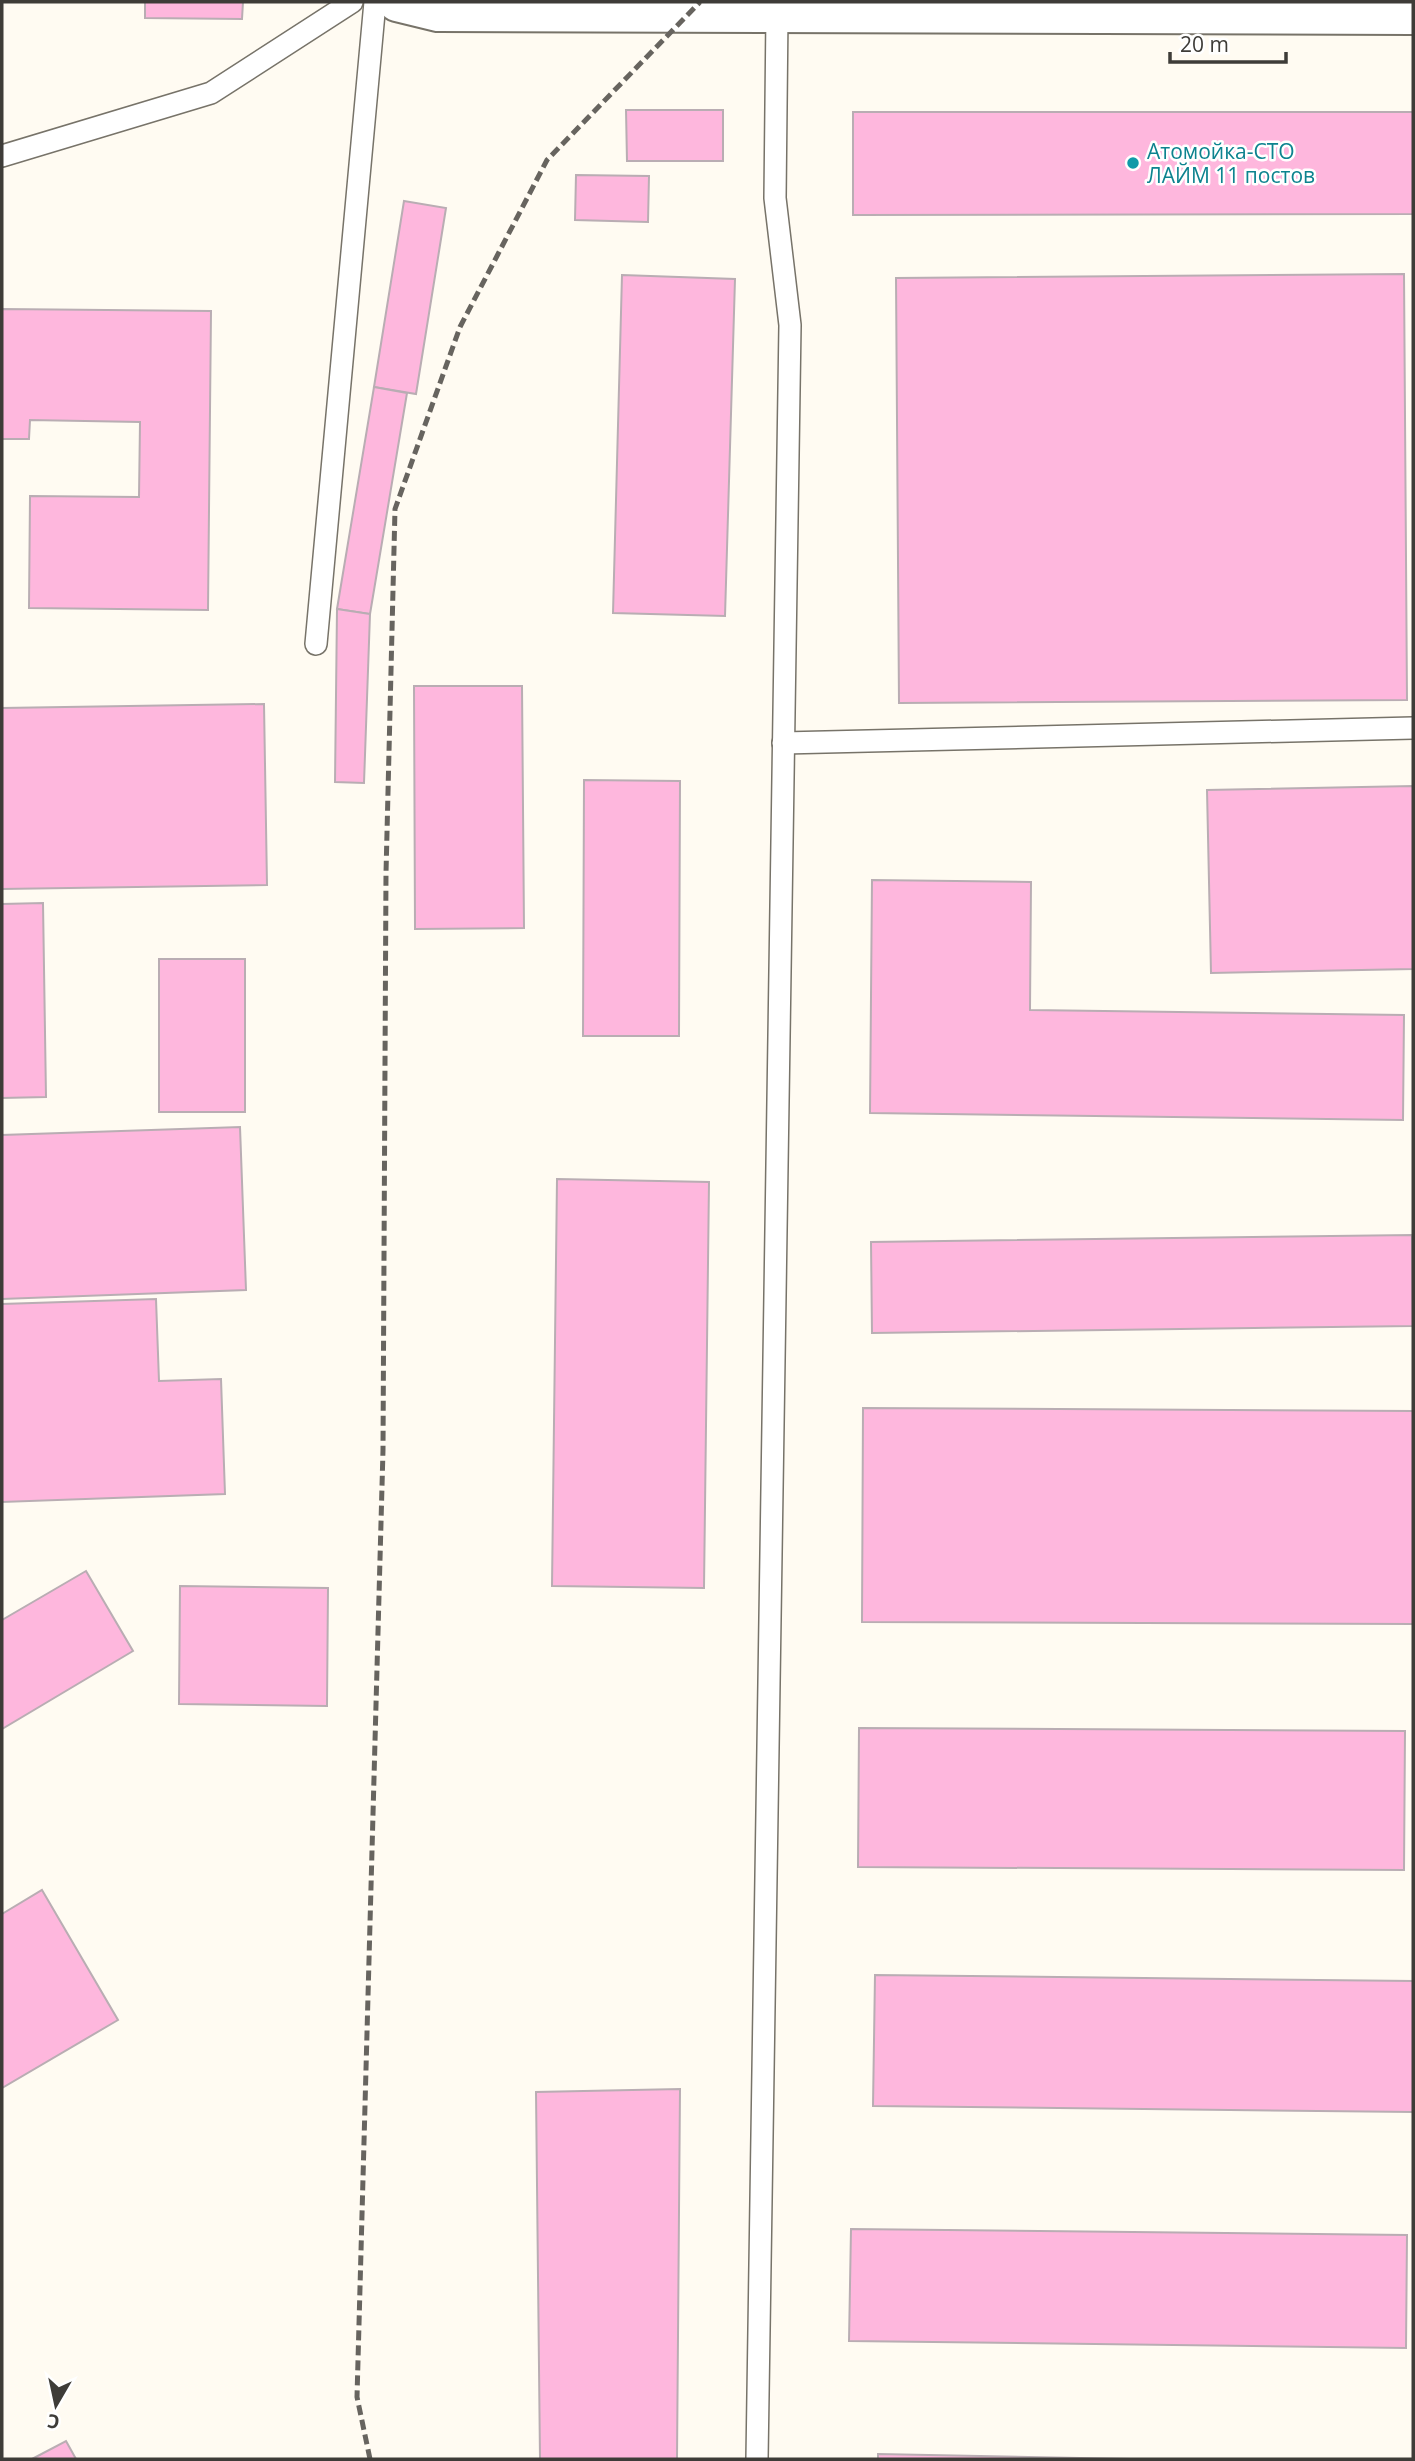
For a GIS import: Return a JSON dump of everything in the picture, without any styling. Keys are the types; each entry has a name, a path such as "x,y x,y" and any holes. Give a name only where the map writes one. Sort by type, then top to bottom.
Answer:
{"street":[{"path":"397,2 438,12 777,14 904,8 1413,15"}],"lane":[{"path":"2,156 211,93 352,2"},
{"path":"316,644 375,2"},
{"path":"757,2459 790,325 775,198 777,14"},
{"path":"783,743 1413,728"}],"building":[{"path":"145,2 243,2 242,19 145,18"},
{"path":"626,110 723,110 723,161 627,161"},
{"name":"Атомойка-СТО ЛАЙМ 11 постов","path":"853,112 1413,112 1413,214 853,215"},
{"path":"576,175 649,176 648,222 575,220"},
{"path":"404,201 446,208 416,394 374,387"},
{"path":"1404,274 1407,700 899,703 896,278"},
{"path":"622,275 735,279 725,616 613,613"},
{"path":"2,309 211,311 208,610 29,608 30,496 139,497 140,422 30,420 29,439 2,439"},
{"path":"374,387 407,393 370,614 337,609"},
{"path":"337,609 370,614 364,783 335,782"},
{"path":"414,686 522,686 524,928 415,929"},
{"path":"264,704 267,885 2,889 2,708"},
{"path":"584,780 680,781 679,1036 583,1036"},
{"path":"1413,786 1413,969 1211,973 1207,790"},
{"path":"872,880 1031,882 1030,1010 1404,1015 1403,1120 870,1113"},
{"path":"43,903 46,1097 2,1098 2,904"},
{"path":"159,959 245,959 245,1112 159,1112"},
{"path":"240,1127 246,1290 2,1299 2,1135"},
{"path":"557,1179 709,1182 704,1588 552,1586"},
{"path":"1412,1235 1413,1326 872,1333 871,1242"},
{"path":"156,1299 159,1381 221,1379 225,1494 2,1502 2,1304"},
{"path":"863,1408 1413,1411 1413,1624 862,1622"},
{"path":"86,1571 133,1651 2,1729 2,1620"},
{"path":"180,1586 328,1588 327,1706 179,1704"},
{"path":"859,1728 1405,1731 1404,1870 858,1867"},
{"path":"42,1890 118,2020 2,2088 2,1914"},
{"path":"875,1975 1413,1981 1413,2112 873,2106"},
{"path":"680,2089 677,2459 540,2459 536,2092"},
{"path":"851,2229 1407,2235 1406,2348 849,2341"},
{"path":"66,2441 76,2459 32,2459"},
{"path":"878,2454 1131,2459 878,2459"}],"railway":[{"path":"370,2459 357,2397 383,1450 386,873 395,509 460,327 547,160 700,2"}],"place":[{"name":"Атомойка-СТО ЛАЙМ 11 постов","path":"1133,163"}]}
